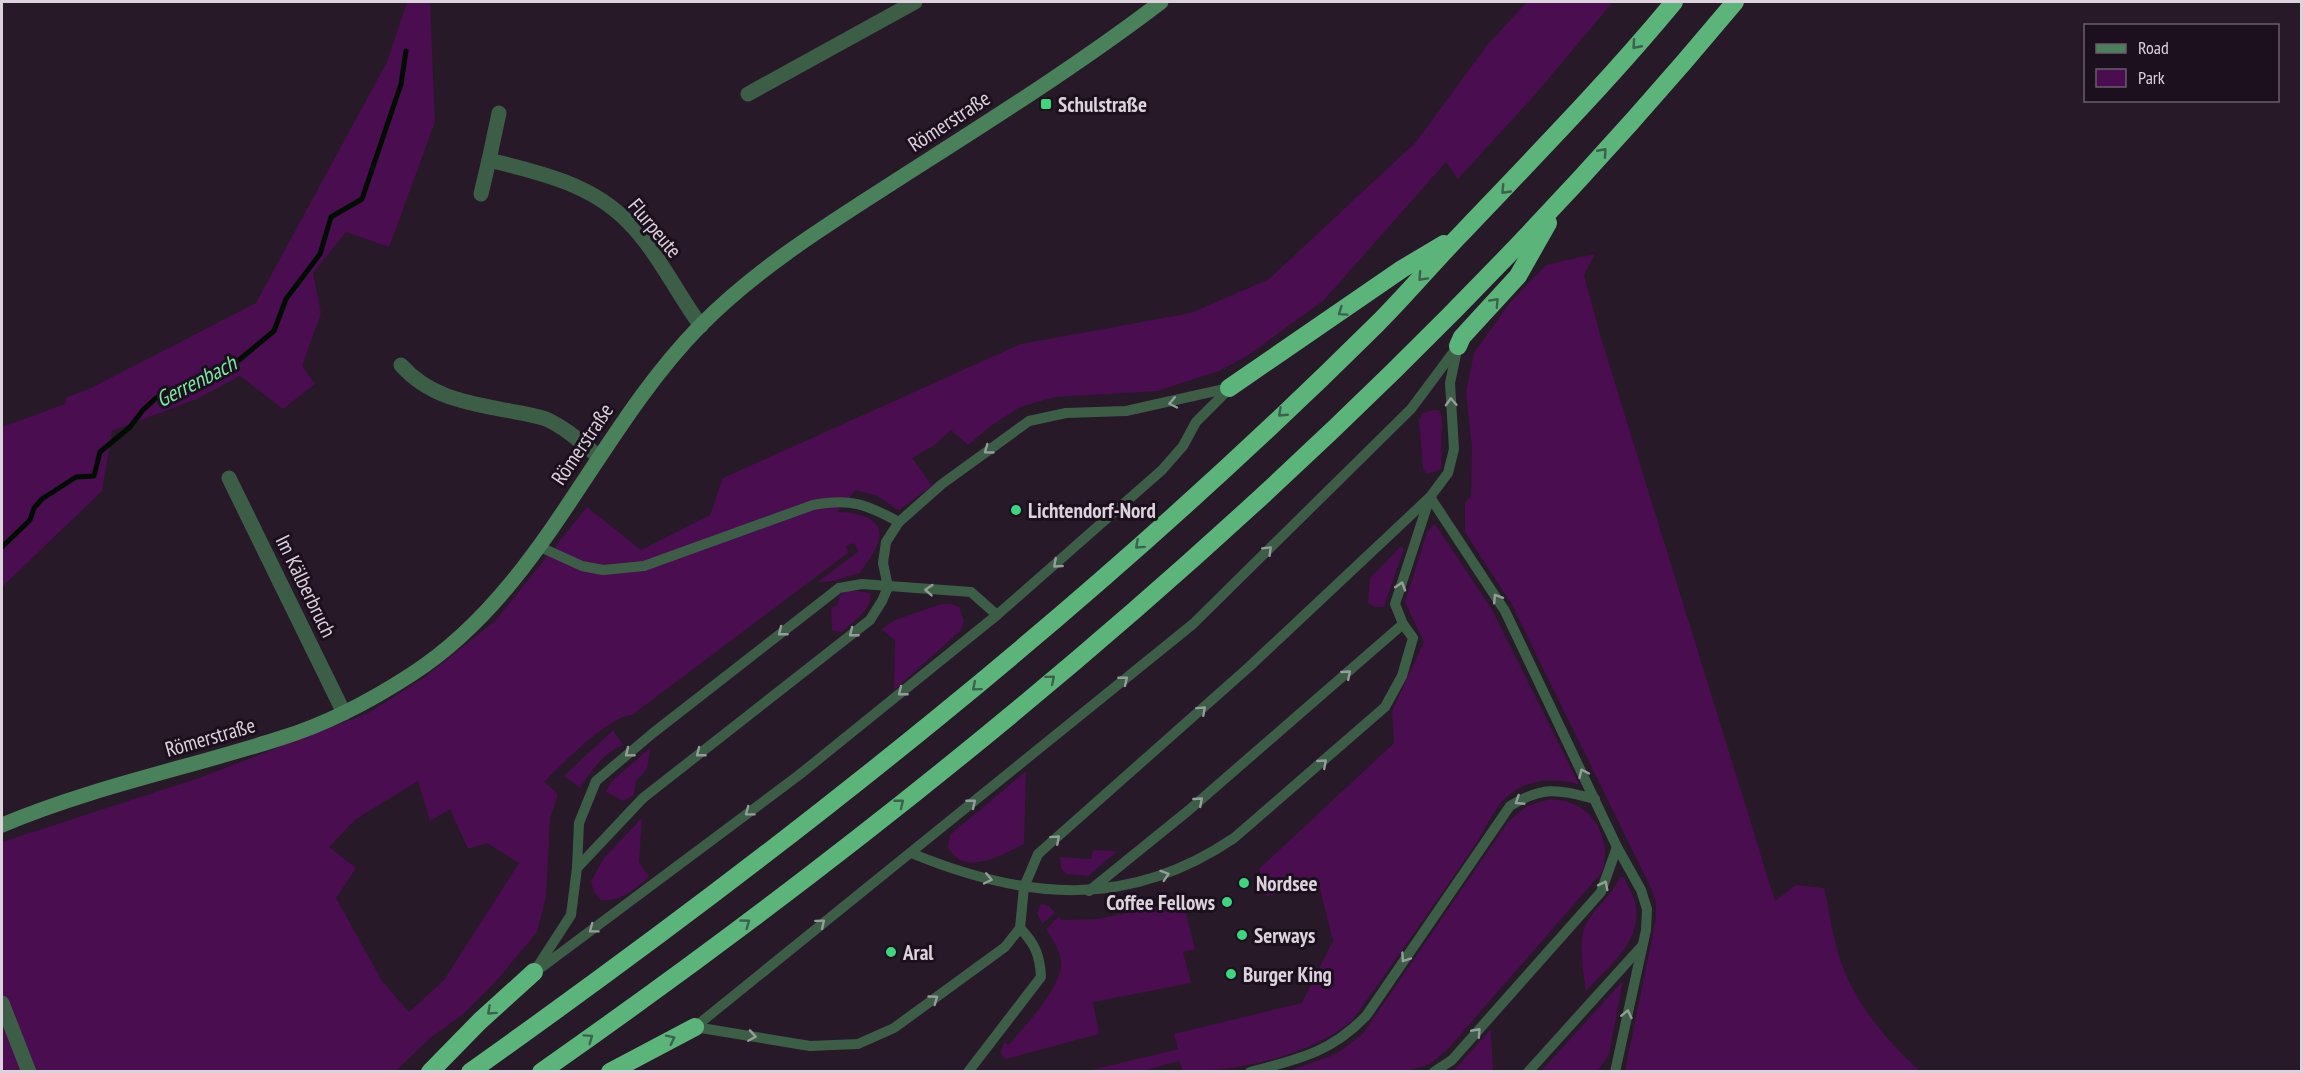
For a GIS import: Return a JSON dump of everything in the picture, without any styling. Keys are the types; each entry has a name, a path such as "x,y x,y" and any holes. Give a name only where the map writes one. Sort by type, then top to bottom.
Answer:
{"highway":[{"path":"470,1071 749,869 895,755 1119,564 1379,323 1461,234 1518,177 1674,2"},
{"path":"541,1071 768,907 1012,711 1147,598 1386,381 1494,271 1735,2"},
{"path":"1458,346 1462,337 1518,276 1563,196"},
{"path":"1229,388 1402,269 1461,234"},
{"path":"430,1071 534,972"},
{"path":"610,1071 695,1027"}],"street":[{"path":"748,94 915,2"},
{"name":"Römerstraße","path":"2,825 86,793 284,738 344,713 417,671 485,612 538,546 645,390 701,326 776,260 1074,67 1161,2"},
{"path":"481,194 499,113"},
{"name":"Flurpeute","path":"489,160 567,182 596,196 619,214 655,257 701,326"},
{"path":"401,365 423,386 458,401 545,419 574,435 599,457"},
{"name":"Im Kälberbruch","path":"230,478 344,713"},
{"path":"2,1003 30,1071"}],"lane":[{"path":"695,1027 810,1046 858,1044 894,1028 1005,947 1020,928 1024,887 1038,854 1249,667 1430,497 1448,473 1454,449 1450,383 1458,346"},
{"path":"695,1027 845,903 911,853 1193,624 1412,409 1458,346"},
{"path":"577,868 643,798 870,620 888,587 883,563 886,542 899,522 942,484 1029,421 1066,413 1126,411 1229,388"},
{"path":"534,972 799,775 997,615 1162,470 1184,446 1196,422 1229,388"},
{"path":"911,853 951,870 1024,887 1089,891 1130,885 1171,873 1211,854 1252,823 1385,707 1402,676 1413,638 1403,624 1395,604 1430,497"},
{"path":"1430,497 1505,611 1617,847 1641,890 1647,909 1643,945 1615,1071"},
{"path":"538,546 582,566 603,570 644,566 813,505 834,501 853,501 899,522"},
{"path":"534,972 571,915 577,868 579,823 596,782 608,770 839,588 862,584 972,592 997,615"},
{"path":"1089,891 1198,802 1403,624"},
{"path":"1250,1071 1306,1057 1329,1048 1348,1034 1366,1016 1510,806 1531,794 1560,791 1595,799"},
{"path":"1434,1071 1452,1060 1601,892 1617,847"},
{"path":"968,1071 1041,977 1040,958 1033,941 1020,928"},
{"path":"1528,1071 1643,945"}],"green space":[{"path":"407,2 430,2 435,122 389,247 346,232 313,273 321,313 302,366 315,384 283,409 240,376 197,399 112,431 102,491 2,587 2,427 65,404 67,397 89,389 256,303 387,62"},
{"path":"1527,2 1613,2 1532,98 1458,179 1446,162 1324,300 1247,356 1219,371 1157,391 1055,397 1020,407 992,425 968,445 951,430 936,444 912,458 932,486 899,510 877,496 856,490 837,512 858,514 872,520 879,531 876,548 860,573 818,582 859,551 854,543 845,546 849,552 632,715 623,717 599,732 544,782 558,794 550,818 546,896 537,932 497,980 462,1015 430,1038 396,1071 2,1072 2,842 199,778 368,713 425,677 495,621 587,507 641,550 710,515 723,478 1021,344 1191,313 1269,279 1416,142 1488,44","holes":["418,781 430,821 450,809 468,849 487,843 519,863 444,980 409,1012 382,981 336,898 356,868 329,847 356,819"]},
{"path":"1595,254 1584,275 1601,338 1775,901 1796,885 1824,888 1836,946 1848,980 1875,1023 1920,1071 1625,1071 1656,919 1656,903 1651,888 1512,605 1465,532 1465,502 1471,496 1472,447 1466,393 1474,353 1509,304 1546,265"},
{"path":"1439,410 1442,417 1441,469 1427,474 1423,469 1419,420 1423,413"},
{"path":"1435,524 1491,608 1579,784 1557,781 1535,782 1521,787 1504,800 1477,843 1352,1021 1334,1033 1315,1044 1272,1060 1227,1069 1183,1071 1179,1061 1142,1071 1088,1071 1178,1049 1174,1034 1302,1003 1333,941 1319,885 1266,896 1259,869 1394,743 1392,711 1424,642 1405,602 1427,532"},
{"path":"1400,547 1404,548 1384,607 1376,607 1368,603 1370,578"},
{"path":"850,590 870,593 869,604 842,632 832,630 831,608 838,604 840,594"},
{"path":"941,604 959,607 964,621 960,631 894,690 895,641 882,629 895,620"},
{"path":"613,730 623,745 616,748 593,769 580,788 564,776"},
{"path":"650,748 647,769 636,781 634,795 623,801 606,792 611,782"},
{"path":"1026,771 1024,844 994,858 973,863 955,856 948,847 950,835"},
{"path":"1550,799 1577,806 1595,822 1604,845 1605,858 1602,872 1446,1051 1430,1064 1407,1071 1289,1071 1336,1054 1362,1035 1508,822 1527,806"},
{"path":"642,818 639,862 649,877 621,897 601,900 594,892 591,881 604,858"},
{"path":"1093,850 1117,851 1088,876 1066,874 1061,868 1060,857 1091,859"},
{"path":"1620,877 1624,877 1636,908 1633,932 1620,954 1586,991 1582,957 1583,932 1590,918 1613,890"},
{"path":"1183,902 1195,949 1183,952 1191,983 1093,1002 1099,1034 1006,1059 1001,1054 1004,1042 1009,1045 1041,1006 1060,973 1060,954 1046,929 1058,917 1062,920 1096,919"},
{"path":"1041,904 1049,906 1055,913 1042,924 1037,913"},
{"path":"1623,981 1609,1054 1597,1072 1541,1071"},
{"path":"1491,1029 1493,1071 1452,1071 1456,1068"}],"waterway":[{"name":"Gerrenbach","path":"2,547 30,520 34,508 42,499 76,477 94,476 100,452 130,427 156,398 239,360 274,331 286,299 320,254 331,217 362,199 401,84 406,51"}],"place":[{"name":"Schulstraße","path":"1046,104"},
{"name":"Lichtendorf-Nord","path":"1016,510"},
{"name":"Nordsee","path":"1244,883"},
{"name":"Coffee Fellows","path":"1227,902"},
{"name":"Serways","path":"1242,935"},
{"name":"Aral","path":"891,952"},
{"name":"Burger King","path":"1231,974"}]}
